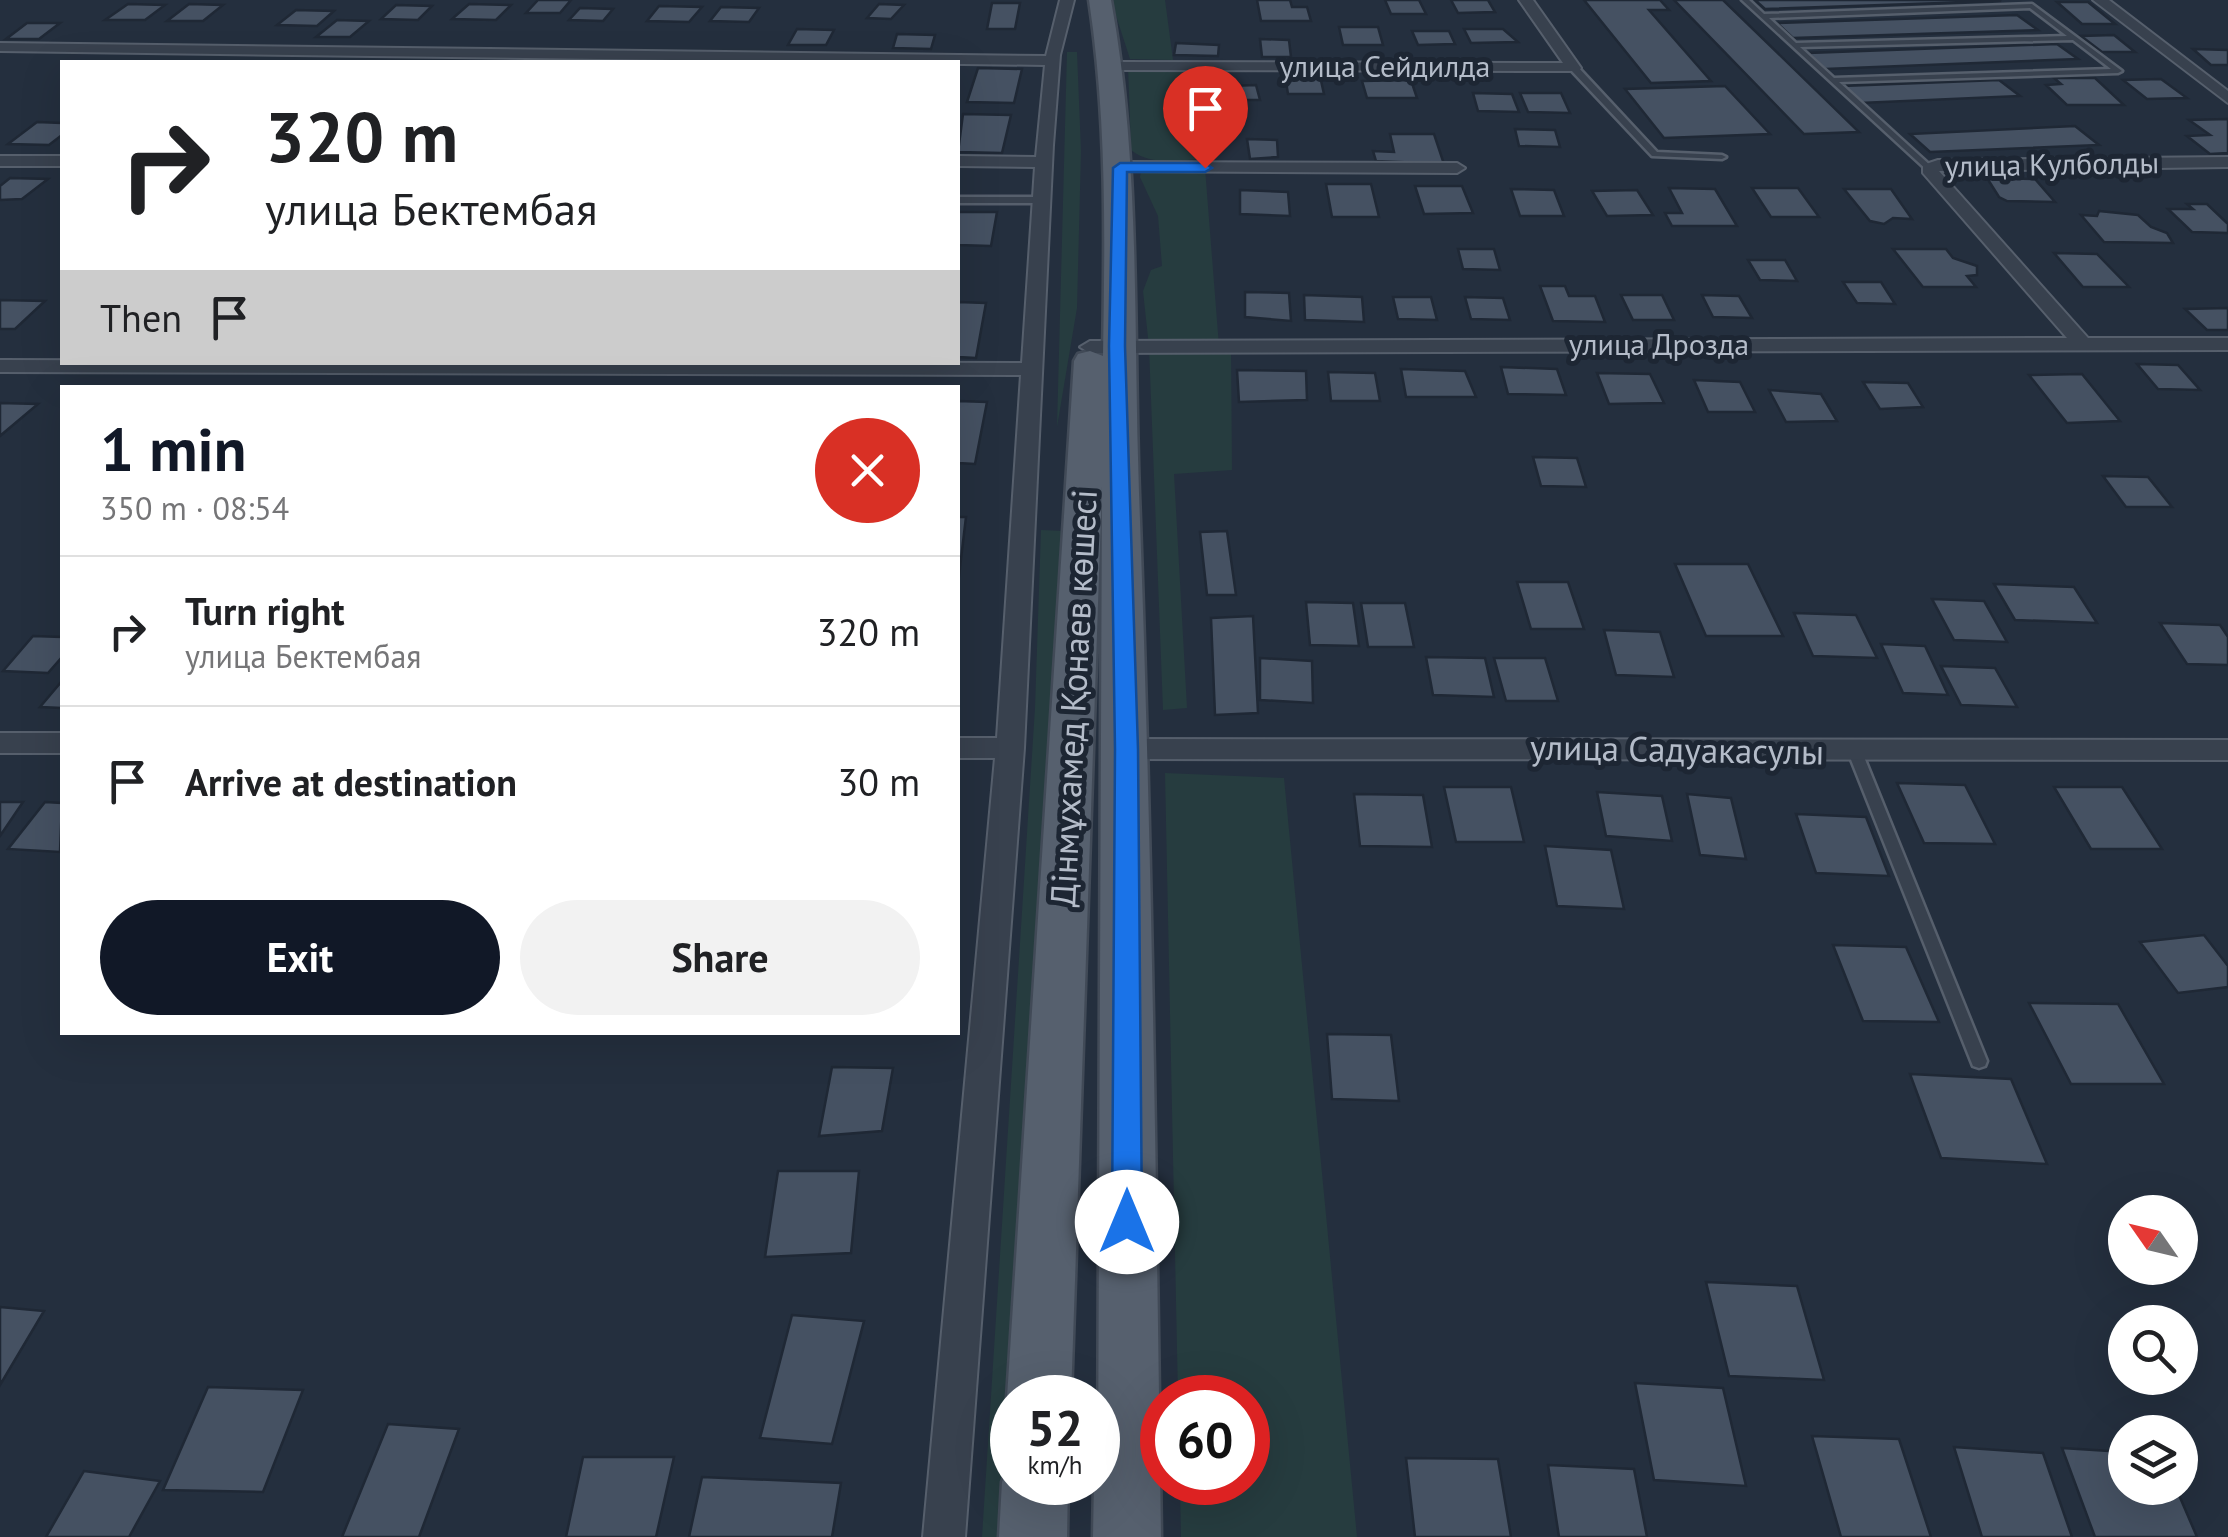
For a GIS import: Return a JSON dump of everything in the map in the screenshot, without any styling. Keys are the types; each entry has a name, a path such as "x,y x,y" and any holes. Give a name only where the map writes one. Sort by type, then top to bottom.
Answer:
{"main road":[{"name":"Дінмұхамед Қонаев көшесі","path":"1081,0 1098,112 1104,347 1126,749 1127,1537"},
{"name":"Дінмұхамед Қонаев көшесі","path":"1041,1375 1104,347 1120,168 1114,66 1100,0"},
{"path":"1032,1537 1034,1505"}],"street":[{"path":"944,1537 1010,748 1052,61 1067,0"},
{"path":"1526,0 1574,68"},
{"path":"2100,0 2228,98"},
{"path":"0,48 1052,61"},
{"name":"улица Сейдилда","path":"1114,66 1574,68"},
{"path":"0,161 60,160"},
{"path":"960,162 1044,162"},
{"name":"улица Кулболды","path":"2082,344 1929,168 2228,162"},
{"path":"1120,168 1457,168"},
{"name":"улица Дрозда","path":"1104,347 2228,344"},
{"path":"0,366 1034,369"},
{"path":"0,743 60,744"},
{"path":"960,748 1010,748"},
{"name":"улица Садуакасулы","path":"1126,749 2228,750"}],"lane":[{"path":"1745,0 1929,168"},
{"path":"1762,16 2032,6 2118,72 1832,80"},
{"path":"1794,45 2074,38"},
{"path":"1574,68 1656,154 1722,157"},
{"path":"960,200 1042,200"},
{"path":"1855,752 1979,1061"}],"green space":[{"path":"1111,0 1165,0 1173,60 1130,59"},
{"path":"1067,52 1077,52 1081,151 1077,308 1057,427"},
{"path":"1128,66 1181,66 1202,159 1156,160 1131,150"},
{"path":"1142,167 1205,168 1219,346 1231,347 1232,470 1174,474 1187,708 1163,710 1149,347 1143,291 1151,270 1162,266 1158,216 1140,177"},
{"path":"1041,530 1064,531 1013,1375 992,1375 1035,708"},
{"path":"1165,773 1284,778 1357,1537 1181,1537 1180,1505 1270,1505 1270,1375 1178,1375"},
{"path":"990,1412 990,1505 1012,1505 1012,1537 982,1537"}],"building":[{"path":"538,0 571,0 560,13 526,13"},
{"path":"1257,0 1290,0 1292,7 1307,7 1311,21 1261,21"},
{"path":"1385,0 1419,0 1426,14 1391,14"},
{"path":"1451,0 1488,0 1495,12 1458,13"},
{"path":"1584,0 1660,0 1669,10 1649,10 1711,81 1651,83"},
{"path":"1674,0 1723,0 1859,132 1804,134"},
{"path":"1755,0 1999,0 2001,1 1765,9"},
{"path":"2057,2 2088,2 2115,24 2082,24"},
{"path":"992,3 1020,3 1015,29 987,29"},
{"path":"128,4 165,5 145,20 105,20"},
{"path":"189,4 223,5 203,21 167,21"},
{"path":"469,4 511,5 496,20 452,19"},
{"path":"879,4 904,5 891,19 867,18"},
{"path":"396,5 432,6 418,20 381,19"},
{"path":"659,6 702,7 689,22 647,21"},
{"path":"721,7 759,8 749,22 710,21"},
{"path":"580,8 613,9 603,21 569,20"},
{"path":"296,10 334,11 317,26 277,25"},
{"path":"2017,15 2038,30 1793,38 1777,23"},
{"path":"337,20 369,21 350,37 316,37"},
{"path":"27,23 60,23 39,39 6,39"},
{"path":"1339,27 1378,27 1383,45 1343,45"},
{"path":"797,29 834,30 826,45 788,45"},
{"path":"1464,29 1503,29 1518,42 1471,43"},
{"path":"1412,31 1449,31 1455,44 1418,45"},
{"path":"897,34 935,35 931,49 893,48"},
{"path":"2114,35 2135,52 2102,52 2081,36"},
{"path":"1260,39 1289,40 1291,57 1262,57"},
{"path":"1176,43 1219,45 1218,56 1174,55"},
{"path":"2057,44 2078,59 1825,69 1808,53"},
{"path":"2193,49 2228,50 2228,65 2211,65"},
{"path":"978,68 1022,69 1014,103 967,102"},
{"path":"1285,76 1320,76 1324,94 1288,94"},
{"path":"2054,78 2095,78 2124,105 2067,105 2046,85 2061,84"},
{"path":"2161,79 2187,98 2147,99 2123,80"},
{"path":"1411,80 1417,98 1367,98 1362,81"},
{"path":"1999,80 2020,96 1860,103 1842,86"},
{"path":"1256,85 1260,100 1232,100 1229,86"},
{"path":"1725,86 1770,134 1664,138 1625,89"},
{"path":"1473,93 1512,94 1519,112 1478,111"},
{"path":"1520,93 1561,93 1570,113 1528,112"},
{"path":"963,114 1011,115 1002,153 960,152"},
{"path":"2228,119 2228,153 2210,154 2187,136 2210,135 2189,120"},
{"path":"37,122 60,123 60,137 49,145 8,144"},
{"path":"2075,126 2099,145 1930,152 1910,134"},
{"path":"1515,129 1555,130 1560,147 1519,146"},
{"path":"1390,134 1434,134 1444,164 1376,161 1373,151 1394,152"},
{"path":"1247,139 1277,140 1278,157 1250,159"},
{"path":"10,178 48,179 22,199 0,200 0,186"},
{"path":"1987,178 2035,179 2055,202 2007,201 1999,197"},
{"path":"1326,184 1371,184 1379,217 1332,217"},
{"path":"1415,186 1462,186 1473,213 1424,214"},
{"path":"1669,188 1715,189 1737,226 1672,226 1665,213 1682,213"},
{"path":"1752,188 1798,188 1819,217 1771,217"},
{"path":"1511,189 1554,190 1564,216 1520,216"},
{"path":"1844,189 1891,189 1912,219 1893,218 1884,224 1870,221"},
{"path":"1240,190 1288,192 1290,216 1240,214"},
{"path":"1637,190 1653,215 1607,216 1592,191"},
{"path":"2187,204 2207,204 2228,224 2228,233 2192,232 2168,209 2193,209"},
{"path":"2099,211 2138,215 2151,227 2167,233 2173,243 2104,242 2081,215 2097,216"},
{"path":"960,212 997,212 991,246 960,245"},
{"path":"1458,249 1494,249 1500,270 1463,269"},
{"path":"1893,249 1946,249 1953,258 1977,266 1977,275 1967,276 1976,287 1923,287"},
{"path":"2054,253 2097,254 2129,287 2083,287"},
{"path":"1748,260 1785,260 1797,281 1760,280"},
{"path":"1843,282 1881,282 1895,304 1857,303"},
{"path":"1540,286 1565,286 1569,296 1595,296 1605,322 1553,321"},
{"path":"1245,292 1289,293 1291,321 1245,317"},
{"path":"1304,295 1362,297 1364,322 1305,320"},
{"path":"1621,295 1662,295 1674,320 1633,320"},
{"path":"1702,295 1739,296 1752,318 1713,317"},
{"path":"1393,297 1431,297 1437,320 1398,319"},
{"path":"1465,297 1503,298 1510,320 1471,319"},
{"path":"0,300 45,301 15,329 0,329"},
{"path":"960,302 986,303 976,358 960,357"},
{"path":"2228,308 2228,330 2207,330 2185,309"},
{"path":"2137,364 2178,365 2200,390 2158,389"},
{"path":"1501,367 1557,369 1566,395 1508,394"},
{"path":"1401,369 1465,371 1476,397 1406,397"},
{"path":"1237,370 1306,371 1307,400 1239,402"},
{"path":"1328,372 1375,373 1380,401 1331,401"},
{"path":"1597,373 1650,374 1664,403 1609,404"},
{"path":"2082,374 2120,421 2067,423 2029,375"},
{"path":"1694,380 1740,382 1755,412 1708,412"},
{"path":"1863,382 1908,383 1923,407 1880,409"},
{"path":"1769,390 1821,394 1837,421 1786,422"},
{"path":"960,401 987,402 975,464 960,463"},
{"path":"0,403 38,404 0,436"},
{"path":"1533,457 1577,458 1586,487 1541,486"},
{"path":"2103,476 2148,477 2172,507 2126,507"},
{"path":"960,517 966,517 960,567"},
{"path":"1227,531 1236,595 1207,595 1200,532"},
{"path":"1675,564 1748,564 1783,636 1706,636"},
{"path":"1517,582 1568,582 1584,629 1531,629"},
{"path":"1994,584 2074,587 2097,623 2015,620"},
{"path":"1932,599 1984,601 2007,642 1954,640"},
{"path":"1306,602 1353,603 1359,646 1310,645"},
{"path":"1361,603 1405,603 1414,647 1368,647"},
{"path":"1794,613 1856,615 1877,658 1813,656"},
{"path":"1253,616 1258,713 1215,715 1211,618"},
{"path":"2160,623 2220,625 2228,637 2228,665 2187,664"},
{"path":"1604,630 1660,632 1674,677 1616,675"},
{"path":"33,636 60,637 60,659 48,673 3,671"},
{"path":"1881,644 1925,646 1948,695 1903,693"},
{"path":"1426,657 1485,658 1494,697 1433,695"},
{"path":"1260,658 1312,661 1313,703 1260,700"},
{"path":"1494,658 1545,658 1558,701 1506,701"},
{"path":"1941,666 1995,668 2017,707 1961,705"},
{"path":"60,683 60,708 40,707"},
{"path":"1897,783 1965,785 1995,844 1924,843"},
{"path":"1444,787 1511,787 1524,842 1456,842"},
{"path":"2054,787 2122,787 2162,849 2091,849"},
{"path":"1597,792 1662,796 1672,841 1606,836"},
{"path":"1354,794 1423,795 1432,847 1360,846"},
{"path":"1687,794 1731,798 1746,859 1700,855"},
{"path":"0,802 23,802 0,836"},
{"path":"45,802 60,803 60,852 8,849"},
{"path":"1796,814 1866,817 1889,876 1816,873"},
{"path":"1545,846 1611,850 1624,909 1557,906"},
{"path":"2204,935 2228,966 2228,987 2178,993 2140,942"},
{"path":"1833,945 1906,947 1939,1022 1863,1021"},
{"path":"2029,1003 2118,1004 2164,1084 2071,1084"},
{"path":"1327,1034 1391,1035 1399,1101 1332,1099"},
{"path":"832,1067 893,1068 882,1131 819,1136"},
{"path":"1910,1074 2011,1079 2047,1164 1941,1158"},
{"path":"778,1171 859,1171 851,1253 765,1257"},
{"path":"1706,1282 1797,1286 1824,1380 1729,1376"},
{"path":"0,1307 44,1311 0,1385"},
{"path":"792,1315 864,1321 832,1444 760,1438"},
{"path":"1635,1383 1723,1388 1746,1486 1654,1480"},
{"path":"208,1387 303,1390 263,1492 163,1490"},
{"path":"388,1424 459,1429 419,1537 342,1537"},
{"path":"1812,1436 1899,1439 1931,1537 1841,1537"},
{"path":"1954,1447 2043,1453 2072,1537 1982,1537"},
{"path":"2062,1448 2108,1451 2108,1505 2183,1505 2197,1537 2095,1537"},
{"path":"583,1457 674,1457 656,1537 566,1537"},
{"path":"1406,1458 1498,1459 1511,1537 1415,1537"},
{"path":"1548,1465 1634,1469 1647,1537 1559,1537"},
{"path":"84,1471 160,1481 129,1537 46,1537"},
{"path":"702,1477 841,1483 832,1537 689,1537"}],"route":[{"path":"1127,1222 1126,749 1117,346 1120,168 1205,168"}]}
